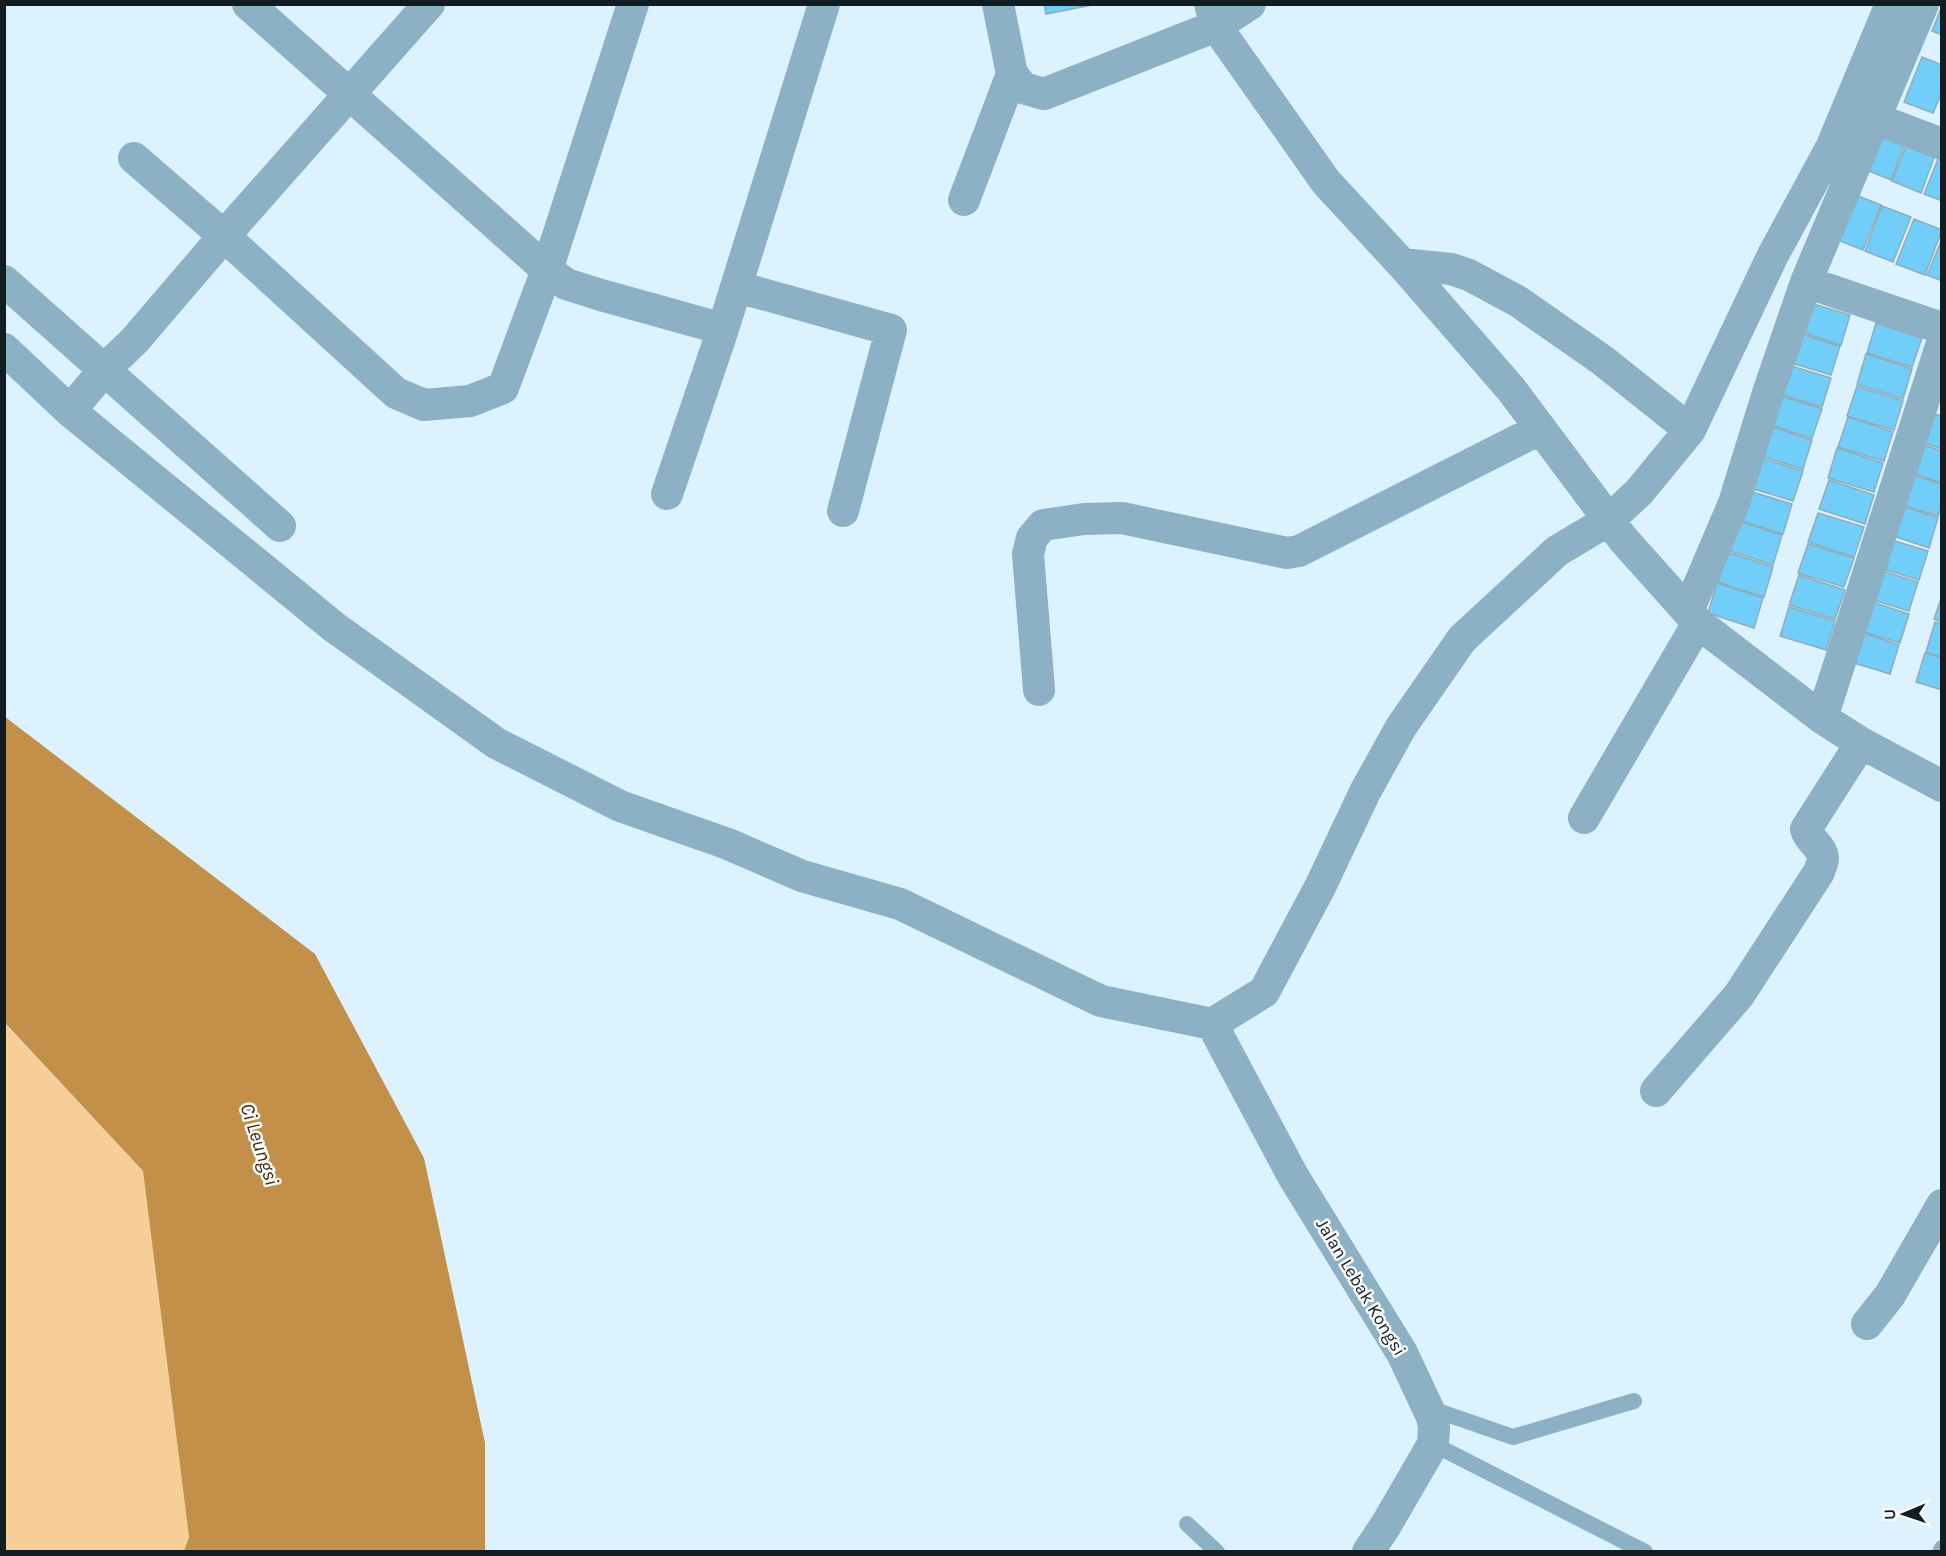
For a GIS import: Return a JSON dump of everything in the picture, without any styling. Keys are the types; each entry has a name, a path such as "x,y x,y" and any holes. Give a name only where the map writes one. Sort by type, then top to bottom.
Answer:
{"street":[{"path":"248,4 547,270 566,284 723,329"},
{"path":"70,411 429,4"},
{"path":"134,158 224,236 396,393 424,405 470,401 503,388 547,270 633,4"},
{"path":"667,494 738,287 824,4"},
{"path":"998,4 1012,74 1023,88 1044,94 1213,15 1250,4"},
{"path":"4,349 70,411 334,627 496,743 620,806 728,844 802,876 900,904 1101,1001 1212,1024 1264,992 1320,887 1365,792 1396,736 1462,639 1557,550 1609,520 1639,492 1690,430 1773,255 1832,146 1891,4"},
{"path":"1584,818 1693,617 1734,503 1806,282 1923,4"},
{"path":"1213,15 1326,182 1402,264 1510,389 1623,538 1693,617 1822,718 1941,786"},
{"path":"964,200 1012,74"},
{"path":"1876,118 1941,144"},
{"path":"1402,264 1451,269 1469,275 1519,302 1602,360 1690,430"},
{"path":"4,281 280,526"},
{"path":"1806,282 1941,328"},
{"path":"738,287 891,330 843,511"},
{"path":"1822,718 1941,343"},
{"path":"1039,690 1028,554 1032,538 1043,525 1084,519 1122,518 1287,553 1299,551 1540,429"},
{"path":"1656,1091 1739,995 1819,872 1823,858 1819,848 1808,837 1806,829 1862,742"},
{"name":"Jalan Lebak Kongsi","path":"1212,1024 1293,1176 1402,1353 1430,1408 1434,1428 1433,1444"},
{"path":"1867,1324 1890,1295 1941,1205"},
{"path":"1368,1551 1386,1525 1433,1444"}],"lane":[{"path":"1430,1408 1513,1437 1634,1401"},
{"path":"1433,1444 1645,1551"},
{"path":"1187,1524 1217,1551"}],"shaded area":[{"path":"4,1023 143,1171 189,1537 184,1551 5,1551"}],"water":[{"name":"Ci Leungsi","path":"4,716 315,954 424,1158 485,1443 485,1551 184,1551 189,1537 143,1171 5,1023"}],"building":[{"path":"1044,4 1093,4 1093,5 1046,14"},
{"path":"1942,6 1942,35 1932,31"},
{"path":"1922,57 1942,65 1942,92 1933,113 1904,102"},
{"path":"1880,124 1908,135 1891,180 1862,168"},
{"path":"1910,136 1938,147 1921,193 1892,181"},
{"path":"1942,149 1942,201 1924,194"},
{"path":"1853,194 1881,205 1863,250 1835,239"},
{"path":"1882,206 1911,217 1893,262 1865,251"},
{"path":"1914,219 1942,230 1925,275 1896,264"},
{"path":"1942,239 1942,281 1927,275"},
{"path":"1804,301 1850,315 1841,345 1795,330"},
{"path":"1876,323 1922,338 1912,367 1867,353"},
{"path":"1795,332 1840,346 1831,375 1785,361"},
{"path":"1866,354 1912,369 1903,399 1857,384"},
{"path":"1785,364 1831,378 1822,407 1776,393"},
{"path":"1857,386 1903,401 1894,430 1847,416"},
{"path":"1776,394 1822,409 1812,438 1767,424"},
{"path":"1922,410 1942,416 1942,449 1912,439"},
{"path":"1848,417 1893,432 1884,461 1838,447"},
{"path":"1766,425 1812,440 1803,469 1757,455"},
{"path":"1912,441 1942,451 1942,483 1903,470"},
{"path":"1837,448 1883,463 1874,492 1828,478"},
{"path":"1757,457 1803,471 1793,501 1747,487"},
{"path":"1902,472 1942,484 1942,505 1938,516 1893,502"},
{"path":"1829,480 1874,495 1865,524 1819,509"},
{"path":"1746,490 1792,504 1783,534 1737,519"},
{"path":"1893,503 1938,518 1929,548 1884,533"},
{"path":"1818,513 1864,527 1854,557 1808,542"},
{"path":"1736,520 1782,535 1773,565 1727,550"},
{"path":"1882,537 1928,551 1919,580 1873,566"},
{"path":"1808,544 1854,558 1844,587 1798,573"},
{"path":"1727,552 1773,567 1764,597 1718,582"},
{"path":"1872,568 1918,582 1909,611 1863,597"},
{"path":"1799,575 1845,590 1835,619 1789,605"},
{"path":"1717,583 1763,598 1754,628 1708,613"},
{"path":"1942,596 1942,622 1934,619"},
{"path":"1863,599 1909,614 1900,643 1854,629"},
{"path":"1789,607 1835,621 1826,650 1780,636"},
{"path":"1935,622 1942,624 1942,657 1926,652"},
{"path":"1854,630 1899,645 1890,674 1844,660"},
{"path":"1925,653 1942,658 1942,690 1916,682"}]}
